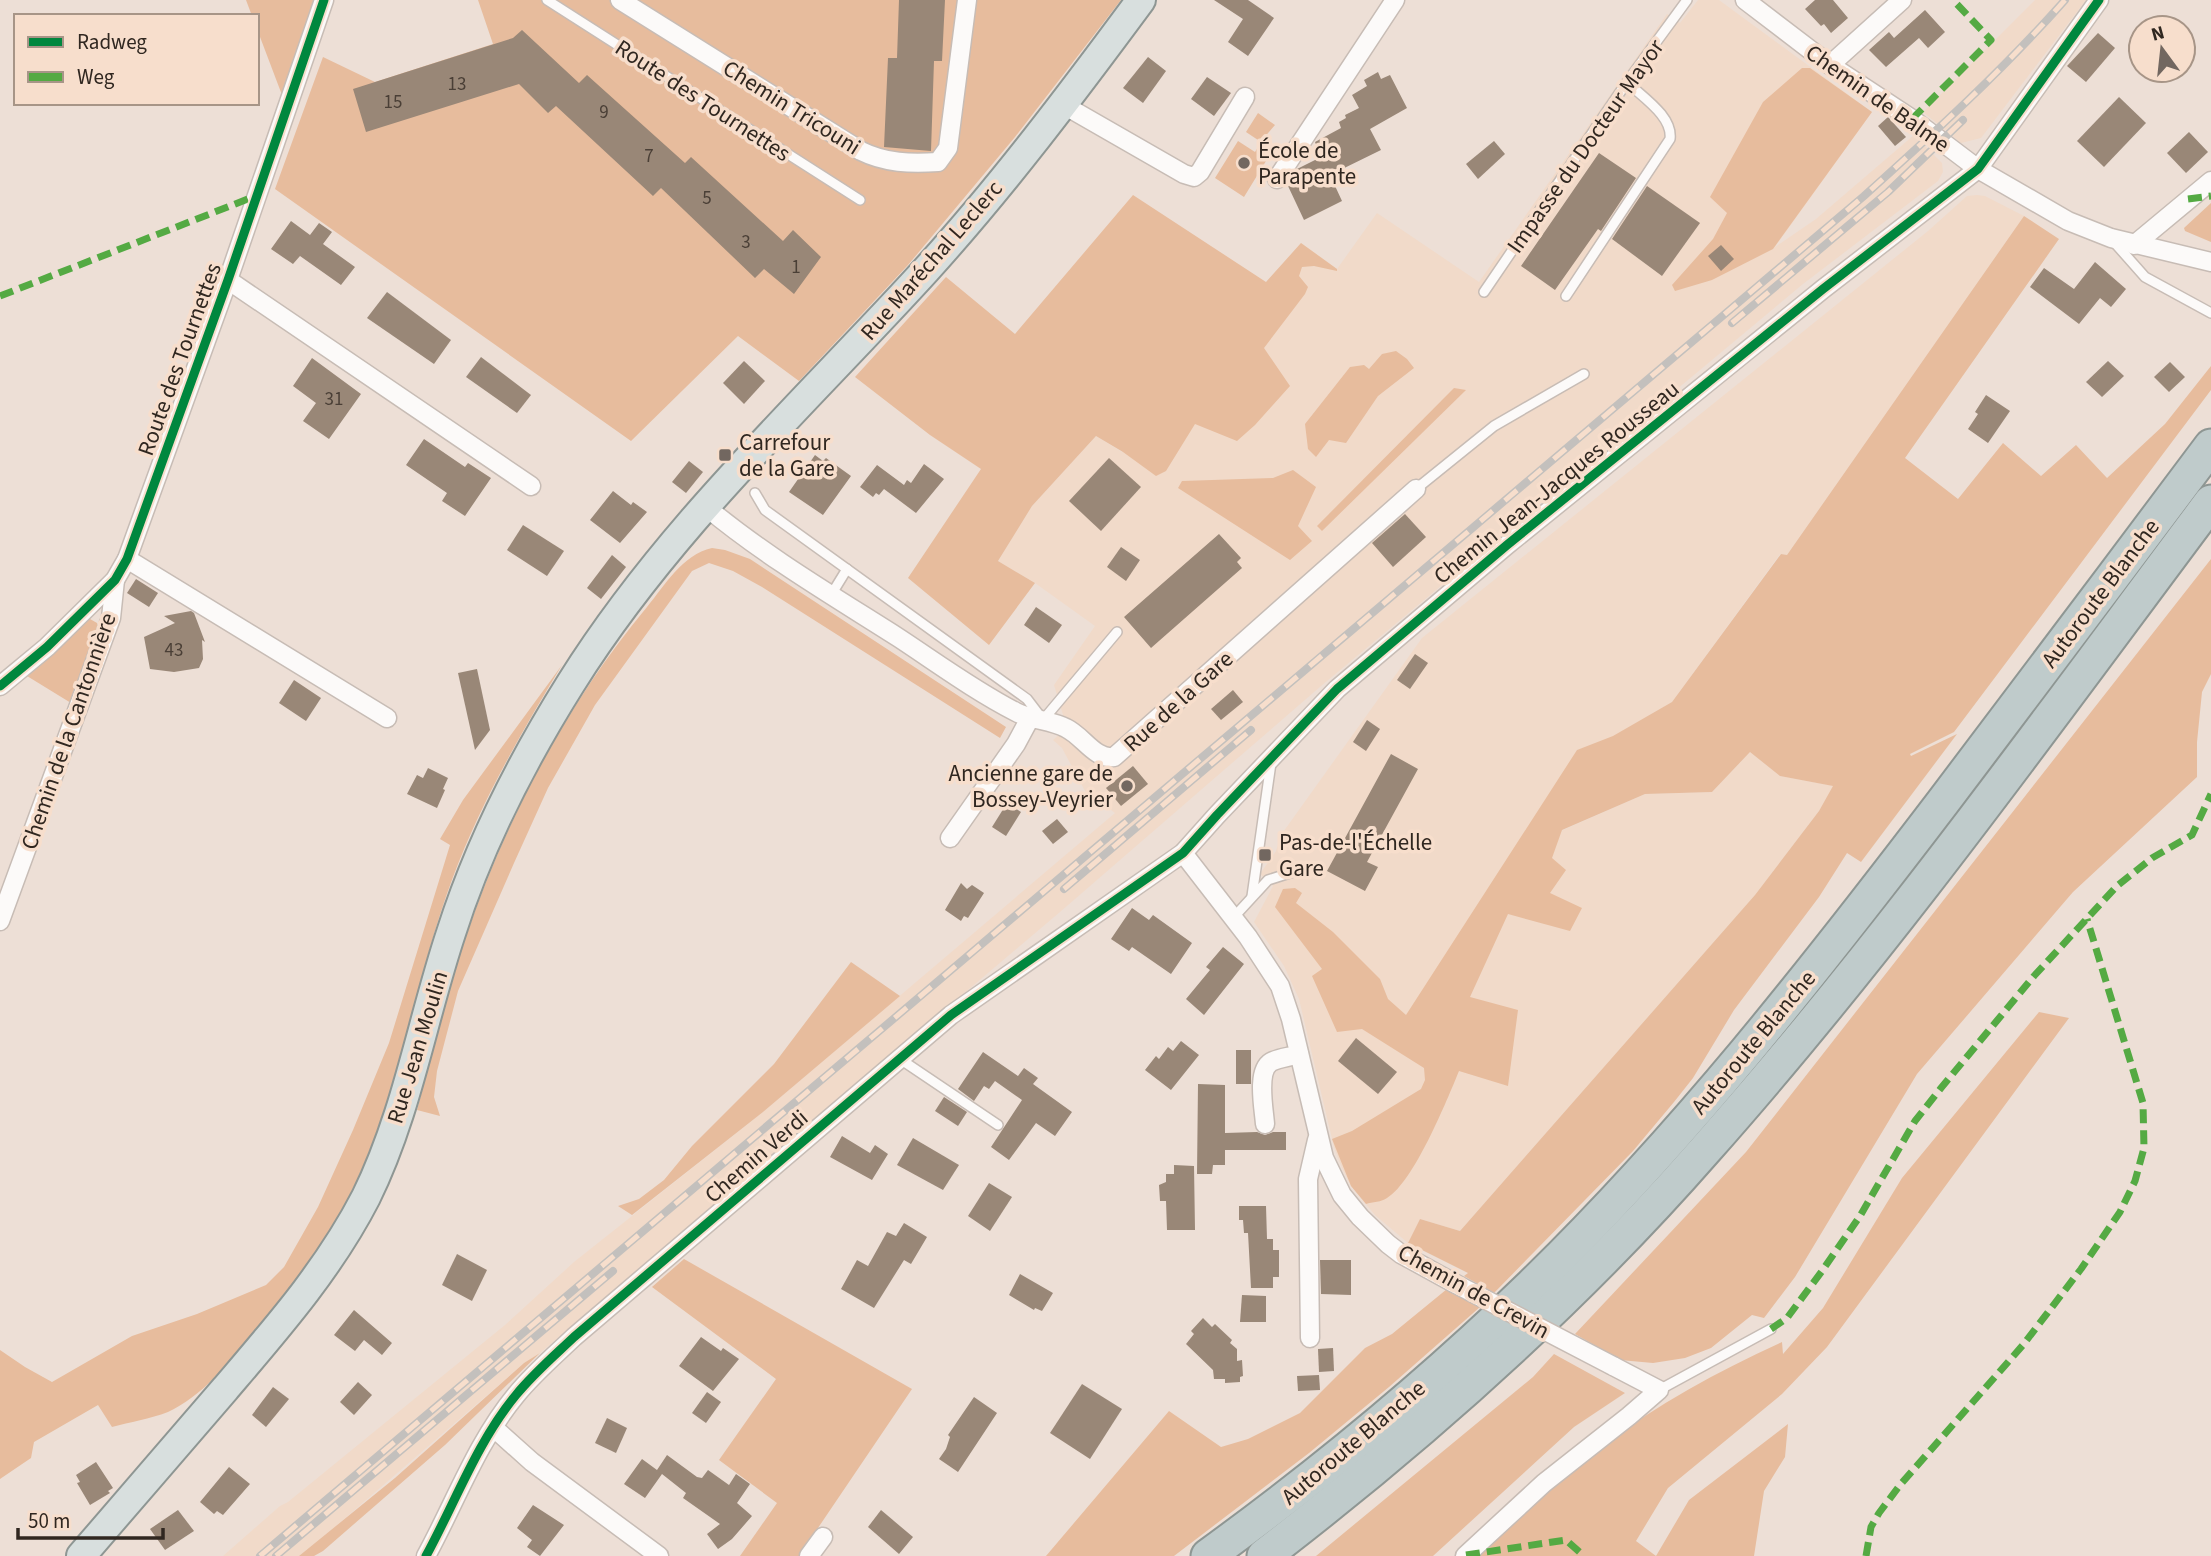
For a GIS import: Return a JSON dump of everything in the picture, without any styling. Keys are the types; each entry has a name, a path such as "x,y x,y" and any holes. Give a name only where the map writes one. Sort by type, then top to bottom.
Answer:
{"highway":[{"path":"2169,501 2211,435"},
{"name":"Autoroute Blanche","path":"1208,1556 1347,1450 1456,1356 1542,1275 1650,1162 1754,1043 1843,932 2211,446"},
{"name":"Autoroute Blanche","path":"1264,1556 1379,1465 1488,1372 1605,1257 1704,1152 1884,935 2211,502"}],"main road":[{"name":"Rue Maréchal Leclerc","path":"705,506 928,268 1062,104 1141,0"},
{"name":"Rue Jean Moulin","path":"80,1556 286,1318 335,1251 368,1192 381,1162 402,1101 452,930 483,848 520,770 596,645 666,549 705,506"}],"street":[{"name":"Route des Tournettes","path":"0,686 40,654 115,580 127,559 229,280 324,0"},
{"name":"Chemin Tricouni","path":"620,0 861,151 880,160 929,163 938,162 948,148 967,0"},
{"path":"1277,179 1395,0"},
{"name":"Chemin de Balme","path":"1745,0 1830,65 1912,119 1978,169 2068,221 2111,239 2211,262"},
{"path":"1830,65 1902,0"},
{"name":"Chemin Jean-Jacques Rousseau","path":"1183,853 1337,689 1507,545 1823,289 1978,169 2099,0"},
{"path":"1062,104 1184,174 1194,177 1200,172 1245,97"},
{"path":"2134,245 2211,181"},
{"name":"Route des Tournettes","path":"229,280 531,486"},
{"name":"Rue de la Gare","path":"705,506 727,525 831,595 1016,713 1067,729 1100,755 1108,758 1114,757 1416,489"},
{"path":"127,559 387,718"},
{"name":"Chemin de la Cantonnière","path":"0,921 111,618 115,580"},
{"path":"950,838 1036,719"},
{"name":"Chemin de Crevin","path":"1183,853 1265,960 1280,986 1291,1019 1329,1172 1342,1195 1360,1217 1402,1254 1659,1390"},
{"name":"Chemin Verdi","path":"426,1556 494,1427 532,1376 951,1015 1183,853"},
{"path":"1265,1124 1262,1084 1264,1069 1270,1062 1299,1054"},
{"path":"1310,1338 1308,1179 1318,1136"},
{"path":"1465,1556 1544,1482 1659,1390"},
{"path":"494,1427 532,1462 659,1556"},
{"path":"809,1556 823,1536"}],"lane":[{"name":"Route des Tournettes","path":"547,0 860,200"},
{"name":"Impasse du Docteur Mayor","path":"1484,292 1687,0"},
{"path":"1566,296 1670,139 1666,120 1628,82"},
{"path":"2111,239 2145,277 2211,313"},
{"path":"1416,489 1494,426 1584,374"},
{"path":"755,494 765,510 1027,698 1036,719 1117,632"},
{"path":"831,595 847,569"},
{"path":"1252,897 1271,758"},
{"path":"1233,918 1268,880 1293,872"},
{"path":"900,1059 998,1125"},
{"path":"1659,1390 1771,1329"}],"shaded area":[{"path":"246,0 317,0 282,95 259,34 259,14 251,14"},
{"path":"478,0 1121,0 1015,137 908,265 799,381 738,336 631,441 275,189 323,57 375,82 493,44"},
{"path":"1698,0 1719,0 1872,112 1775,247 1816,219 1914,135 1942,163 1943,172 1938,181 1803,284 1321,686 1060,912 299,1556 223,1556 280,1506 505,1325 574,1262 763,1112 1115,813 1085,791 1062,748 1053,740 1067,728 1054,685 1095,626 1035,583 998,561 1032,506 1096,436 1122,452 1301,243 1337,269 1377,213 1479,282 1667,14 1680,23"},
{"path":"2035,0 2086,0 1981,138 1961,143 1923,112"},
{"path":"1802,68 1810,68 1872,112 1773,249 1712,280 1675,291 1672,285 1713,239 1727,213 1710,197 1763,102"},
{"name":"École de Parapente","path":"1258,113 1275,125 1262,140 1274,148 1244,197 1215,178 1238,141 1255,152 1261,142 1246,132"},
{"path":"1133,195 1266,282 1301,243 1337,271 1314,266 1302,267 1299,276 1308,287 1305,294 1264,348 1290,386 1237,441 1195,424 1166,471 1156,476 1096,436 1032,506 998,561 1035,583 989,645 908,578 981,469 930,435 855,377 946,277 1015,334"},
{"path":"1967,196 1985,196 2024,216 1787,555 1780,554 1672,702 1613,737 1577,750 1563,830 1645,794 1712,792 1750,752 1780,776 1834,786 1819,811 1755,895 1460,1231 1420,1219 1408,1243 1375,1215 1351,1186 1342,1168 1334,1147 1299,999 1284,966 1254,922 1273,886 1260,874 1276,851 1281,835 1422,638 1928,231"},
{"path":"2211,203 2211,242 2185,231 2184,228"},
{"path":"2024,216 2059,239 1905,458 1958,499 2003,443 2041,476 2076,445 2107,478 2165,424 2211,366 2211,390 1954,732 1910,754 1911,756 1957,734 1861,862 1847,853 1819,897 1734,1010 1693,1078 1674,1102 1633,1151 1494,1293 1464,1276 1468,1273 1408,1243 1420,1219 1460,1231 1755,895 1819,811 1833,786 1780,776 1750,752 1712,792 1645,794 1562,830 1552,858 1566,870 1550,893 1582,908 1570,931 1508,914 1470,997 1518,1010 1508,1086 1459,1071 1429,1139 1408,1175 1387,1198 1366,1204 1351,1186 1332,1139 1352,1131 1421,1089 1425,1080 1424,1068 1362,1029 1337,1032 1312,976 1322,969 1275,907 1283,889 1295,888 1302,893 1296,903 1333,932 1380,979 1388,999 1406,1015 1577,750 1613,736 1672,702 1781,554 1787,555"},
{"path":"1396,351 1414,368 1378,396 1346,443 1329,440 1316,457 1308,449 1305,424 1350,367 1364,365 1369,369 1382,354"},
{"path":"1454,388 1466,390 1322,531 1317,526"},
{"path":"1293,470 1316,487 1298,526 1312,541 1290,560 1178,488 1182,481 1273,478"},
{"path":"712,548 750,559 1006,727 1000,738 733,571 709,563 692,571 595,705 548,788 458,991 437,1071 434,1097 440,1116 417,1110 466,935 491,870 527,790 571,714 620,641 675,572 692,557"},
{"path":"2211,559 2211,674 2202,692 2197,777 2073,892 1917,1074 1795,1277 1764,1318 1752,1315 1711,1348 1685,1358 1653,1363 1620,1360 1575,1334 1746,1152"},
{"path":"90,619 97,623 98,627 71,703 27,676 48,659 81,623"},
{"path":"562,665 503,768 464,849 440,915 397,1068 372,1143 348,1198 307,1266 237,1355 211,1382 183,1404 168,1412 112,1427 98,1405 34,1442 31,1458 0,1479 0,1350 52,1382 132,1336 197,1314 266,1285 284,1267 318,1207 389,1043 450,845 440,839 463,800"},
{"path":"851,962 900,996 763,1112 632,1215 618,1206 639,1199 664,1180 692,1146 774,1064"},
{"path":"2039,1012 2069,1018 1827,1347 1782,1394 1668,1488 1636,1541 1656,1556 1478,1556 1586,1459 1645,1416 1712,1377 1782,1342 1783,1354 1823,1308 1902,1178"},
{"path":"684,1259 912,1389 799,1556 740,1556 777,1503 719,1460 776,1379 652,1287"},
{"path":"1447,1289 1480,1307 1309,1453 1174,1556 1046,1556 1169,1411 1221,1447 1248,1439 1300,1413 1365,1348 1392,1334"},
{"path":"540,1353 445,1445 323,1551 314,1556 299,1556 395,1478 524,1363"},
{"path":"1554,1354 1625,1393 1574,1427 1433,1556 1316,1556 1533,1377"},
{"path":"1788,1424 1785,1457 1764,1491 1754,1556 1656,1556 1689,1500"}],"building":[{"path":"899,0 945,0 942,61 934,61 931,151 884,147 888,58 897,58"},
{"path":"1214,0 1248,0 1274,18 1248,56 1228,42 1243,19"},
{"path":"1815,0 1833,0 1848,18 1831,33 1805,9"},
{"path":"1925,10 1945,32 1928,48 1919,38 1886,67 1869,50 1889,32 1894,38"},
{"path":"522,30 579,83 587,75 685,163 691,157 783,241 793,230 821,257 794,294 764,269 755,278 661,188 653,196 556,106 548,113 519,84 366,132 353,89 513,38"},
{"path":"2098,33 2115,48 2086,82 2067,66"},
{"path":"1148,57 1166,71 1143,103 1123,88"},
{"path":"1378,72 1381,79 1390,75 1407,108 1370,129 1381,150 1330,175 1342,201 1304,220 1288,186 1298,181 1294,174 1297,169 1321,157 1315,142 1341,128 1339,122 1346,118 1345,115 1359,108 1352,95 1367,86 1364,80"},
{"path":"1207,77 1231,93 1214,116 1191,99"},
{"path":"2119,97 2146,123 2104,167 2077,141"},
{"path":"1888,117 1906,137 1895,146 1878,126"},
{"path":"2189,132 2208,152 2186,173 2167,153"},
{"path":"1494,141 1505,154 1478,179 1466,164"},
{"path":"1599,153 1636,178 1601,231 1598,229 1555,290 1521,266"},
{"path":"1647,186 1700,223 1662,276 1612,239"},
{"path":"291,221 310,235 319,223 332,232 323,244 355,267 341,285 300,256 293,264 271,249"},
{"path":"1721,245 1734,259 1721,271 1708,256"},
{"path":"2095,262 2126,289 2111,307 2100,298 2079,324 2030,287 2044,268 2074,289"},
{"path":"387,292 451,340 434,364 367,318"},
{"path":"481,357 531,395 517,413 466,377"},
{"path":"312,358 361,394 329,439 303,421 316,403 293,386"},
{"path":"744,361 765,381 744,404 723,383"},
{"path":"2108,361 2124,376 2102,397 2086,382"},
{"path":"2170,362 2185,377 2169,392 2154,377"},
{"path":"1986,395 2010,411 1988,443 1968,429"},
{"path":"424,439 465,467 468,463 491,478 465,516 442,501 447,493 406,465"},
{"path":"815,455 823,461 826,458 851,476 823,515 789,492"},
{"path":"1109,458 1141,487 1101,531 1069,501"},
{"path":"689,461 703,472 686,493 672,482"},
{"path":"924,464 944,479 916,513 884,489 873,497 860,487 877,465 904,485 907,480 911,483"},
{"path":"613,491 631,505 633,502 647,512 620,543 590,520"},
{"path":"1405,514 1426,537 1393,567 1372,543"},
{"path":"523,525 564,551 547,576 507,550"},
{"path":"1219,534 1241,558 1237,562 1242,568 1151,648 1124,617"},
{"path":"1121,547 1140,560 1126,581 1107,567"},
{"path":"612,555 626,567 601,599 587,588"},
{"path":"136,579 158,593 149,607 127,593"},
{"path":"1036,607 1062,625 1049,643 1024,625"},
{"path":"191,611 205,642 202,640 203,659 199,668 174,672 150,669 144,637 175,623 164,616"},
{"path":"1415,654 1428,663 1410,689 1397,680"},
{"path":"477,669 490,730 475,750 458,673"},
{"path":"294,680 321,698 306,721 279,703"},
{"path":"1233,690 1243,702 1221,720 1211,709"},
{"path":"1367,720 1380,729 1366,751 1353,742"},
{"path":"1391,754 1418,769 1367,862 1378,867 1365,891 1327,871"},
{"name":"Ancienne gare de Bossey-Veyrier","path":"1133,766 1148,784 1121,806 1106,788"},
{"path":"428,768 448,778 437,808 407,794 417,775 423,778"},
{"path":"1007,803 1021,812 1006,836 992,827"},
{"path":"1057,819 1068,832 1053,844 1042,831"},
{"path":"961,883 967,889 972,885 984,893 968,918 964,916 961,921 945,910"},
{"path":"1132,908 1149,920 1153,915 1192,943 1171,974 1132,947 1129,951 1111,939"},
{"path":"1223,947 1244,964 1204,1015 1186,999 1210,970 1206,967"},
{"path":"1356,1038 1397,1072 1378,1094 1338,1061"},
{"path":"1181,1041 1199,1055 1171,1090 1145,1070 1156,1056 1159,1059 1168,1047 1173,1051"},
{"path":"1236,1050 1251,1050 1251,1084 1236,1084"},
{"path":"983,1052 1018,1076 1024,1068 1038,1078 1033,1084 1072,1112 1055,1136 1036,1123 1009,1160 991,1147 1022,1100 995,1081 989,1089 984,1086 974,1101 958,1089"},
{"path":"1198,1084 1225,1085 1225,1133 1257,1132 1265,1135 1286,1132 1286,1150 1225,1150 1225,1165 1213,1165 1212,1174 1197,1174"},
{"path":"944,1097 967,1112 958,1126 935,1111"},
{"path":"842,1136 870,1153 875,1145 888,1154 872,1180 830,1157"},
{"path":"913,1138 959,1165 943,1190 897,1165"},
{"path":"1174,1165 1194,1166 1195,1230 1167,1230 1166,1201 1160,1201 1159,1185 1166,1182 1166,1174 1174,1174"},
{"path":"989,1183 1012,1197 990,1231 968,1216"},
{"path":"1239,1206 1266,1206 1267,1239 1273,1239 1273,1250 1279,1250 1279,1277 1273,1277 1273,1288 1251,1288 1248,1233 1244,1233 1243,1220 1239,1220"},
{"path":"904,1223 927,1237 911,1264 904,1260 874,1308 841,1289 857,1260 868,1266 887,1232 896,1236"},
{"path":"457,1254 487,1270 472,1301 442,1285"},
{"path":"1320,1260 1351,1260 1351,1295 1321,1294"},
{"path":"1020,1274 1053,1293 1042,1311 1035,1308 1034,1310 1009,1295"},
{"path":"1242,1295 1266,1296 1266,1322 1240,1322"},
{"path":"354,1310 392,1343 382,1355 364,1340 355,1351 334,1335"},
{"path":"1203,1318 1212,1327 1215,1324 1232,1340 1230,1343 1237,1349 1237,1361 1242,1360 1243,1376 1240,1377 1240,1382 1225,1383 1225,1379 1214,1379 1213,1370 1186,1344 1194,1334 1191,1331"},
{"path":"701,1337 739,1359 713,1391 679,1366"},
{"path":"1333,1348 1334,1371 1319,1372 1318,1349"},
{"path":"1319,1375 1320,1390 1298,1391 1297,1376"},
{"path":"358,1382 372,1395 354,1415 340,1402"},
{"path":"1082,1384 1122,1409 1090,1459 1050,1433"},
{"path":"273,1387 289,1399 266,1427 252,1415"},
{"path":"707,1392 721,1402 706,1423 692,1413"},
{"path":"974,1397 997,1413 958,1472 939,1459 946,1449 950,1437 948,1435"},
{"path":"607,1418 627,1428 616,1453 595,1443"},
{"path":"667,1455 697,1477 702,1478 708,1470 729,1485 736,1474 750,1484 737,1503 752,1516 732,1539 718,1549 707,1534 720,1524 683,1498 686,1493 662,1474 645,1498 624,1484 642,1459 657,1470"},
{"path":"96,1462 113,1488 108,1491 110,1493 90,1505 77,1483 80,1482 76,1475"},
{"path":"229,1467 250,1484 223,1515 217,1511 214,1514 200,1502"},
{"path":"533,1505 564,1525 540,1556 527,1547 532,1540 517,1528"},
{"path":"178,1510 194,1531 165,1550 150,1529"},
{"path":"881,1510 913,1537 899,1554 868,1527"}],"railway":[{"path":"260,1556 1864,196 1993,76 2065,0"},
{"path":"1732,323 1888,192 1963,120"},
{"path":"1064,889 1251,730"},
{"path":"276,1556 613,1271"}],"marked path":[{"path":"1912,119 1991,40 1953,0"},
{"path":"2188,199 2211,196"},
{"path":"0,296 248,199 254,201"},
{"path":"1771,1329 1787,1318 1822,1271 1860,1216 1915,1121 1941,1088 2034,976 2117,886 2152,858 2192,835 2211,794"},
{"path":"1866,1556 1871,1527 1879,1513 1900,1485 2023,1345 2120,1212 2135,1181 2144,1148 2143,1103 2087,919"},
{"path":"1466,1555 1566,1540 1584,1556"}],"cycle path":[{"path":"0,686 47,647 115,580 127,559 228,280 324,0"},
{"path":"426,1556 478,1453 502,1413 529,1380 574,1337 951,1015 1183,853 1337,689 1507,545 1823,289 1978,169 2099,0"}],"place":[{"name":"École de Parapente","path":"1244,163"},
{"name":"Carrefour de la Gare","path":"725,455"},
{"name":"Ancienne gare de Bossey-Veyrier","path":"1127,786"},
{"name":"Pas-de-l'Échelle Gare","path":"1265,855"}]}
